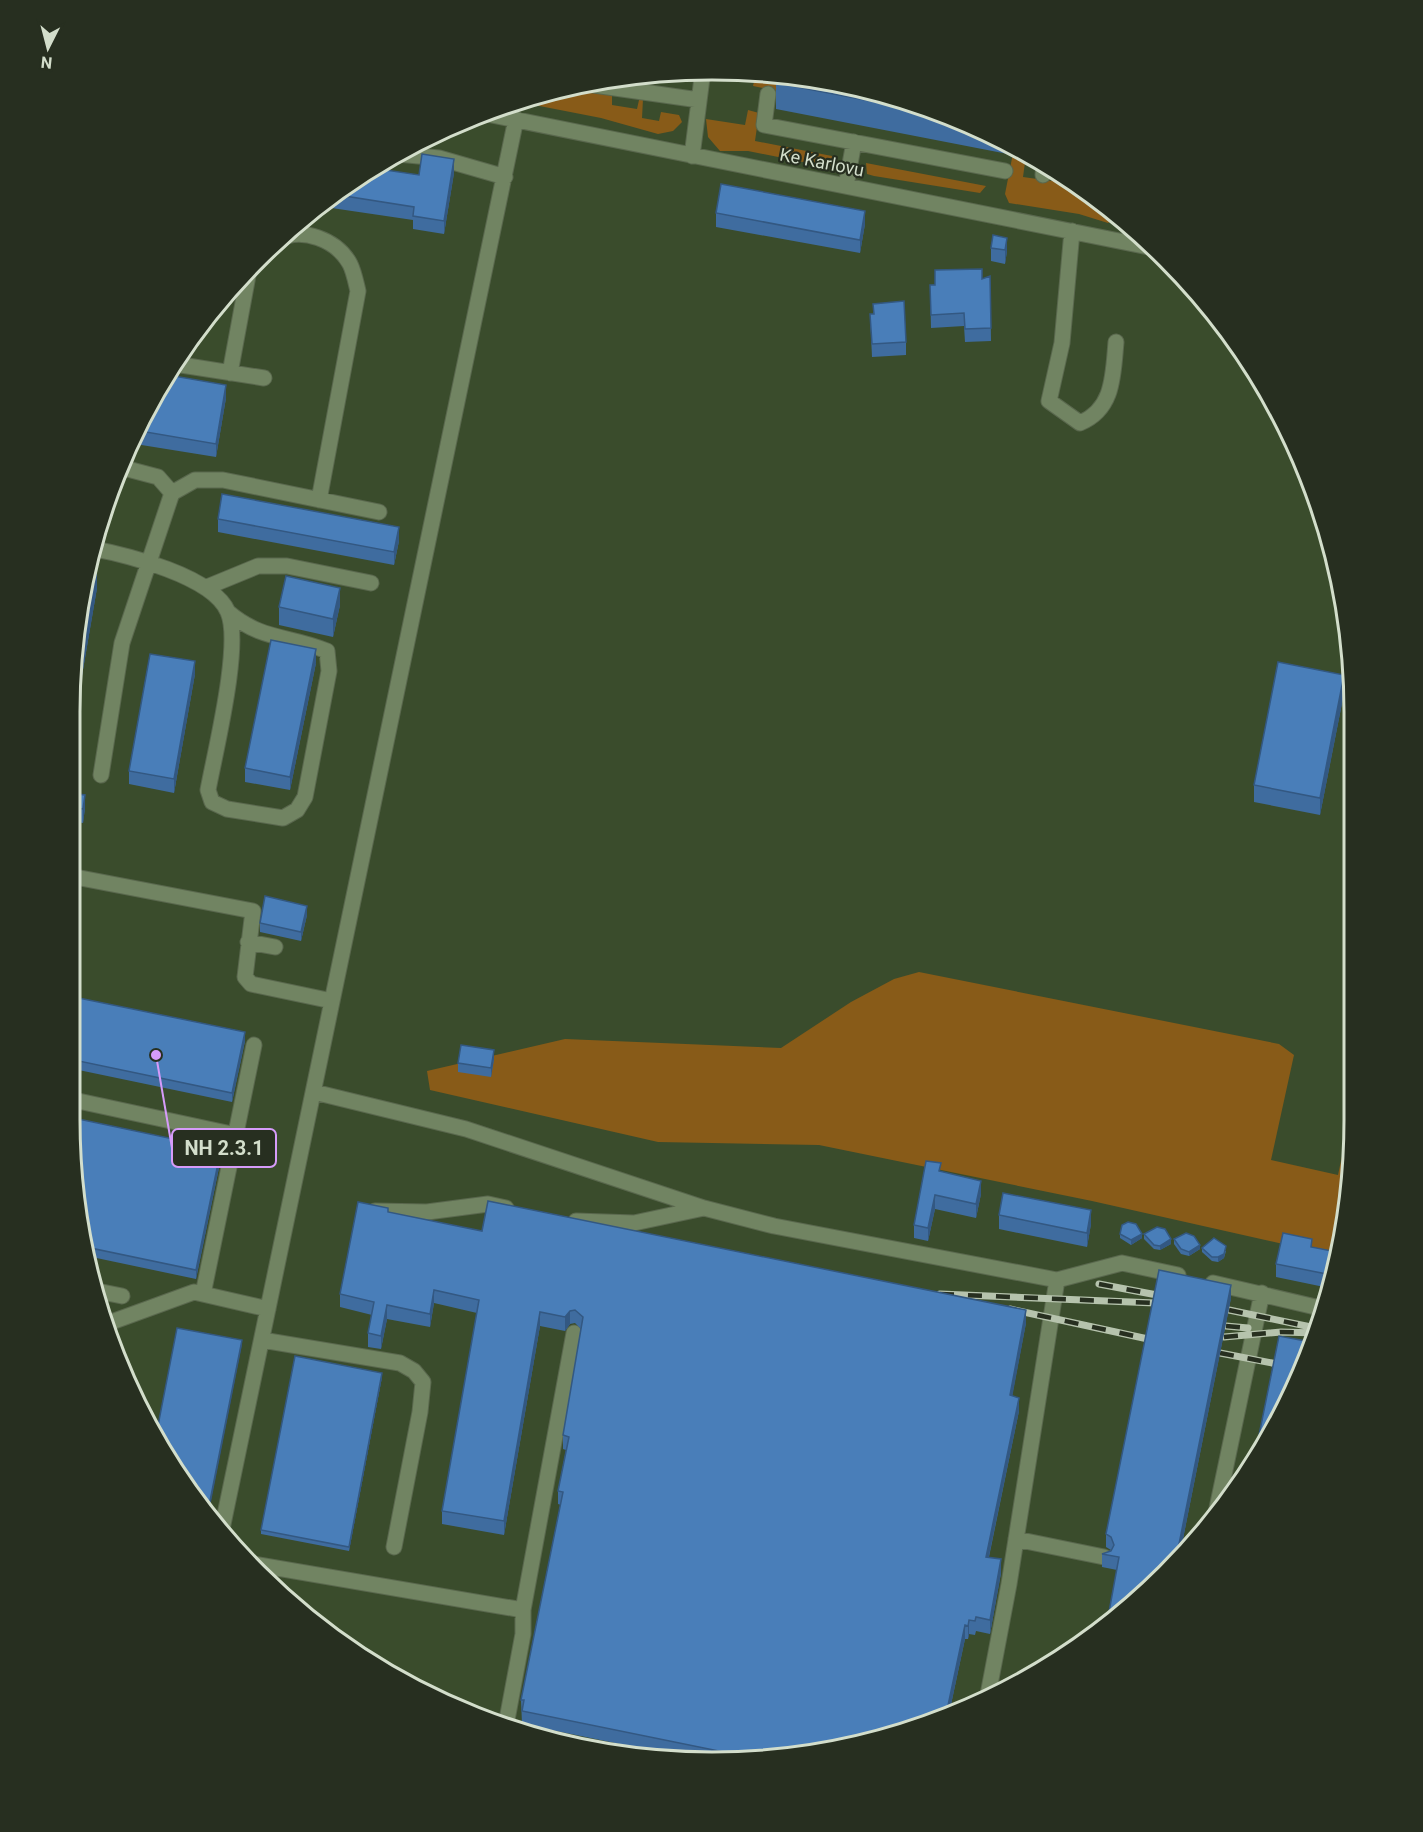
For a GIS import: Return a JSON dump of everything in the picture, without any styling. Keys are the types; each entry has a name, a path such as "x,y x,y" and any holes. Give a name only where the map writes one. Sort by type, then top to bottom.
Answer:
{"street":[{"path":"692,156 702,80"},
{"path":"613,88 699,100"},
{"path":"768,94 764,125 1005,171"},
{"name":"Ke Karlovu","path":"500,116 1072,231 1127,235"},
{"path":"224,1522 516,119"},
{"path":"846,186 854,142"},
{"path":"412,155 439,158 505,177"},
{"path":"1072,231 1062,343 1049,401 1080,423 1095,417 1112,386 1116,342"},
{"path":"296,235 309,235 333,244 350,264 358,291 320,500"},
{"path":"230,373 246,284"},
{"path":"183,365 264,378"},
{"path":"128,469 158,477 172,492"},
{"path":"101,775 122,643 172,492 195,480 223,480 379,512"},
{"path":"101,550 124,554 207,587 228,612 256,632 311,644 327,651 329,671 305,797 297,810 283,818 227,809 212,802 208,790 234,643 228,612"},
{"path":"207,587 258,566 288,566 371,583"},
{"path":"80,878 253,911 243,970 251,984 332,1001"},
{"path":"248,942 275,947"},
{"path":"204,1294 254,1045"},
{"path":"314,1092 466,1129 704,1208 774,1226 1057,1280 1122,1263 1315,1307"},
{"path":"80,1102 236,1135"},
{"path":"375,1210 427,1212 488,1204 522,1211"},
{"path":"555,1217 589,1224 634,1223 704,1208"},
{"path":"989,1688 1016,1539 1057,1280"},
{"path":"103,1292 122,1296"},
{"path":"112,1322 194,1292 268,1309"},
{"path":"1220,1496 1262,1293"},
{"path":"507,1719 524,1634 523,1610 574,1333"},
{"path":"262,1340 400,1364 414,1371 423,1382 420,1412 394,1547"},
{"path":"1016,1539 1104,1557"},
{"path":"264,1566 523,1610"}],"shaded area":[{"path":"754,81 804,87 778,91 753,86"},
{"path":"590,92 612,95 612,105 637,109 639,100 643,99 642,118 659,121 661,112 679,115 682,122 673,131 658,134 601,118 535,105"},
{"path":"748,110 759,113 755,141 837,157 835,163 828,167 748,151 720,151 708,137 706,119 745,125"},
{"path":"1012,156 1025,162 1023,177 1056,182 1110,222 1079,214 1009,203 1005,194"},
{"path":"866,163 986,186 980,193 874,176 867,174"},
{"path":"919,972 1279,1044 1294,1055 1271,1160 1338,1175 1342,1155 1338,1203 1329,1254 1092,1201 819,1145 658,1142 430,1090 427,1071 565,1039 781,1048 851,1002 894,979"}],"building":[{"path":"779,83 835,92 884,104"},
{"path":"422,154 454,159 444,221 413,216 414,207 346,196 386,170 419,175"},
{"path":"721,184 865,211 860,240 716,213"},
{"path":"993,235 1007,238 1005,250 991,248"},
{"path":"982,269 982,279 990,276 991,328 965,329 964,313 931,315 930,285 935,285 935,270"},
{"path":"904,301 906,342 872,344 870,314 874,314 873,304"},
{"path":"176,376 226,385 216,444 145,432"},
{"path":"222,494 399,527 394,552 218,519"},
{"path":"286,576 340,588 333,619 279,607"},
{"path":"94,578 84,636 92,588"},
{"path":"271,640 316,649 290,777 245,768"},
{"path":"150,654 195,661 174,779 129,771"},
{"path":"1278,662 1342,675 1320,798 1254,785"},
{"path":"80,794 85,795 83,809 80,809"},
{"path":"265,896 307,906 301,932 260,923"},
{"path":"80,998 245,1032 232,1093 80,1061"},
{"path":"461,1045 494,1050 491,1068 458,1063"},
{"path":"80,1119 221,1149 196,1270 93,1248 85,1203"},
{"path":"926,1161 941,1163 939,1171 981,1181 976,1204 935,1195 928,1228 914,1225"},
{"path":"1003,1193 1091,1210 1087,1233 999,1215"},
{"path":"488,1201 1026,1310 1010,1395 1019,1398 986,1557 1001,1559 990,1620 976,1617 975,1621 969,1620 968,1626 965,1625 948,1706 915,1719 835,1740 794,1747 722,1752 522,1711 524,1700 521,1700 563,1492 558,1491 569,1437 563,1435 583,1317 575,1310 570,1311 565,1317 540,1312 504,1521 442,1511 479,1300 434,1290 430,1314 387,1305 381,1336 368,1333 374,1302 340,1294 358,1202 388,1208 388,1212 482,1231"},
{"path":"1128,1222 1136,1224 1142,1234 1131,1240 1120,1234 1122,1225"},
{"path":"1157,1227 1165,1229 1171,1239 1160,1246 1154,1245 1144,1234"},
{"path":"1186,1233 1194,1236 1200,1245 1189,1252 1181,1249 1174,1239"},
{"path":"1283,1233 1312,1239 1311,1247 1330,1251 1324,1273 1276,1264"},
{"path":"1214,1238 1226,1246 1224,1254 1218,1257 1212,1257 1202,1248"},
{"path":"1159,1270 1231,1285 1179,1546 1128,1596 1109,1611 1119,1557 1102,1554 1111,1551 1114,1545 1111,1537 1106,1534"},
{"path":"177,1328 242,1340 209,1504 186,1472 158,1425"},
{"path":"1279,1336 1303,1341 1278,1400 1259,1436"},
{"path":"295,1356 382,1373 349,1547 261,1530"}],"railway":[{"path":"1099,1284 1157,1295"},
{"path":"940,1294 1155,1303"},
{"path":"1010,1309 1148,1339"},
{"path":"1229,1310 1309,1327"},
{"path":"1226,1326 1248,1328"},
{"path":"1224,1337 1281,1332 1307,1333"},
{"path":"1220,1353 1277,1364"}],"place":[{"name":"NH 2.3.1","path":"156,1055"}]}
